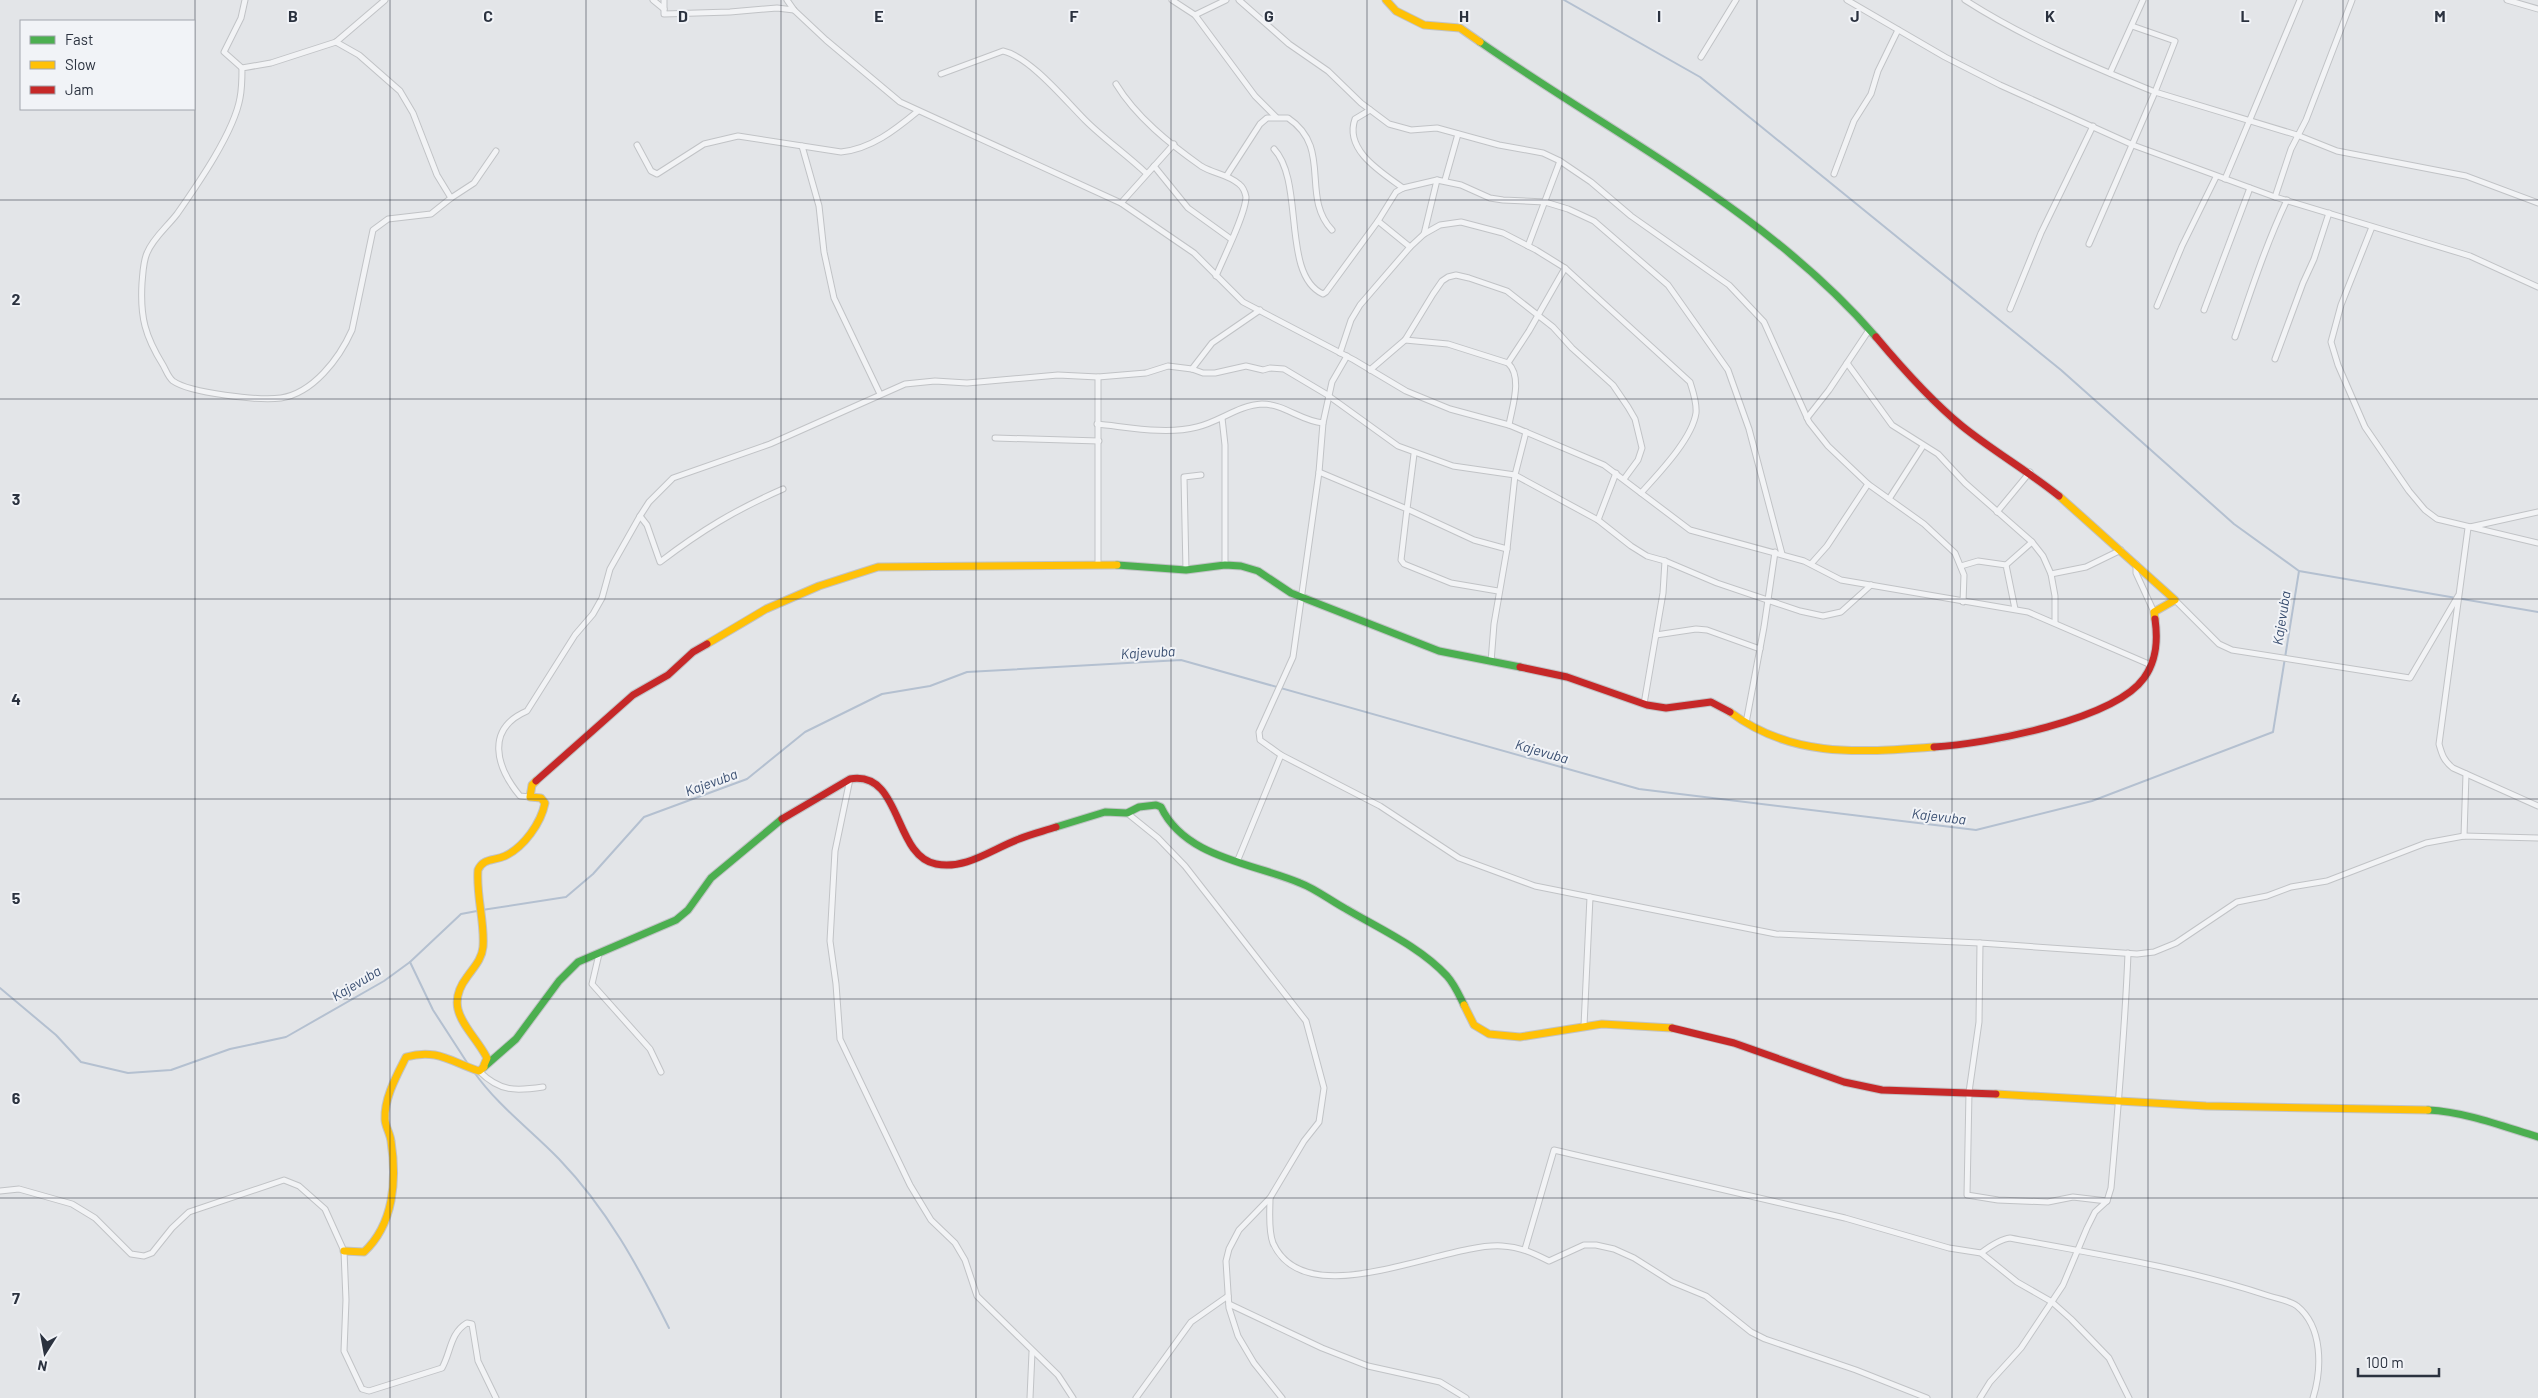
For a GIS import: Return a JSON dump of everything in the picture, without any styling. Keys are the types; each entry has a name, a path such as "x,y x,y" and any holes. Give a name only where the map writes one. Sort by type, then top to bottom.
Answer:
{"street":[{"path":"242,68 224,52 241,18 245,0"},
{"path":"242,68 271,63 336,42 385,0"},
{"path":"653,0 664,9"},
{"path":"664,0 664,14 730,12 777,8 794,10"},
{"path":"787,0 794,10 900,102 1121,203 1194,253 1236,296 1260,310 1347,356 1389,382 1430,402 1509,425 1585,456 1616,473 1668,516 1690,530 1782,554 1811,564 1832,577 2015,610 2055,622 2151,665"},
{"path":"1172,0 1195,15 1255,96 1276,117"},
{"path":"1195,15 1226,0"},
{"path":"1238,0 1289,44 1328,71 1370,110 1389,124 1411,130 1437,128 1543,153 1560,161 1571,167 1631,216 1729,285 1764,322 1807,418 1828,446 1868,484 1924,524 1948,544 1961,566 1965,587 1963,602"},
{"path":"1386,0 1396,11 1424,25 1460,28 1536,80 1682,172 1781,246 1846,304 1914,380 1962,426 2030,472 2082,514 2136,562 2219,644 2232,650 2410,678 2458,596"},
{"path":"1701,57 1736,0"},
{"path":"1847,0 2000,85 2133,145 2216,177 2275,197 2470,256 2538,287"},
{"path":"1965,0 2018,30 2110,73 2156,92 2297,135 2318,144 2351,154 2466,176 2538,203"},
{"path":"2110,73 2143,0"},
{"path":"2226,179 2300,0"},
{"path":"2275,197 2297,135 2306,120 2352,0"},
{"path":"2507,0 2538,9"},
{"path":"2089,244 2156,92 2175,41 2132,26"},
{"path":"1834,174 1854,121 1871,94 1878,71 1898,30"},
{"path":"336,42 359,55 400,91 413,113 436,175 451,198"},
{"path":"941,74 1003,51 1013,54 1053,86 1085,119 1146,173"},
{"path":"242,68 241,97 227,134 200,180 153,243 145,260 141,306 143,321 154,351 170,379 195,389 254,398 295,395 312,384 347,342 352,330 373,230 388,219 431,214 474,183 496,151"},
{"path":"1116,84 1124,98 1140,116 1174,144 1202,166 1227,175 1241,185 1246,197 1216,276"},
{"path":"1370,110 1354,119 1354,139 1371,164 1403,188"},
{"path":"637,144 651,170 657,174 704,144 719,139 745,136 840,152 854,150 891,133 918,111"},
{"path":"1227,175 1260,124 1267,118 1288,118 1307,134 1312,149 1319,208 1332,230"},
{"path":"2010,309 2041,233 2092,126"},
{"path":"1445,180 1458,134"},
{"path":"1121,203 1174,144"},
{"path":"802,146 819,206 824,252 834,298 880,394"},
{"path":"1274,149 1282,158 1288,178 1300,261 1309,282 1322,294 1326,292 1378,221 1396,192 1403,188 1445,180 1490,198 1545,202 1568,209 1594,221 1668,285 1711,343 1734,382 1749,429 1782,554"},
{"path":"1528,246 1560,161"},
{"path":"1154,166 1188,208 1231,239"},
{"path":"2157,306 2182,246 2216,177"},
{"path":"1424,234 1437,180"},
{"path":"2204,310 2250,188"},
{"path":"2235,337 2264,258 2268,241 2287,200"},
{"path":"2275,359 2303,283 2314,259 2329,213"},
{"path":"1378,221 1410,247"},
{"path":"1340,353 1351,320 1360,305 1410,247 1424,234 1440,225 1460,222 1504,234 1565,268 1690,382 1694,394 1696,412 1688,434 1641,493"},
{"path":"2372,227 2341,305 2331,342 2333,352 2366,427 2409,491 2425,510 2437,519 2538,544"},
{"path":"1508,363 1565,268"},
{"path":"1370,370 1405,340 1442,281 1456,275 1506,291 1553,327 1572,348 1613,385 1635,419 1642,448 1638,460 1624,479"},
{"path":"1192,369 1212,343 1260,310"},
{"path":"1807,418 1869,330"},
{"path":"1405,340 1448,344 1508,363 1513,370 1515,385 1509,425"},
{"path":"1347,356 1332,382 1323,423 1319,472 1293,657 1258,737 1264,744 1281,754 1380,806 1459,858 1535,886 1776,934 1980,943 2128,953 2154,952 2176,943 2237,902 2267,896 2291,887 2327,881 2426,843 2464,836 2538,838"},
{"path":"1847,363 1892,424 1938,454 1965,483 2032,542 2043,556 2051,574 2055,596 2055,622"},
{"path":"484,1065 487,1058 461,1022 458,1007 461,984 480,960 483,948 483,917 476,872 479,865 485,861 506,856 538,824 545,812 545,803 541,798 520,796 516,792 500,762 498,744 501,733 514,717 527,712 575,635 593,614 602,598 610,570 640,516 649,502 673,478 770,444 905,384 935,380 967,383 1058,375 1098,377 1146,373 1168,366 1209,373 1246,366 1263,370 1270,368 1284,369 1330,397 1392,443 1414,454 1453,466 1515,475 1598,520 1647,556 1665,561 1702,577 1816,616 1829,616 1841,612 1871,585"},
{"path":"1098,377 1098,563"},
{"path":"1097,424 1182,429 1205,425 1245,407 1264,404 1283,408 1309,421 1323,423"},
{"path":"1222,418 1225,453 1225,565"},
{"path":"1491,662 1498,591 1507,549 1515,475 1526,432"},
{"path":"995,438 1099,441"},
{"path":"1889,499 1924,446"},
{"path":"1414,454 1402,562 1451,583 1498,591"},
{"path":"1319,472 1474,540 1507,549"},
{"path":"1997,512 2030,472"},
{"path":"1598,520 1616,473"},
{"path":"1186,570 1184,477 1201,475"},
{"path":"1811,564 1827,546 1868,484"},
{"path":"640,516 647,525 660,562 693,537 736,510 783,489"},
{"path":"2468,528 2538,512"},
{"path":"2468,528 2439,744 2446,763 2538,806"},
{"path":"1961,566 1978,561 2006,565 2032,542"},
{"path":"2051,574 2086,567 2121,550"},
{"path":"1746,723 1775,552"},
{"path":"1644,704 1656,635 1665,561"},
{"path":"530,797 532,785 633,695 668,674 693,652 766,609 819,586 878,567 1098,563 1186,570 1225,565 1249,568 1268,577 1282,589 1351,618 1439,651 1566,677 1644,704 1674,708 1709,702 1723,707 1770,737 1812,749 1860,751 1963,744 2038,730 2099,707 2133,689 2143,679 2151,665 2158,644 2154,612 2136,572 2136,562"},
{"path":"2006,565 2015,610"},
{"path":"2154,612 2175,600"},
{"path":"1656,635 1701,630 1760,649"},
{"path":"1237,862 1281,754"},
{"path":"2464,836 2466,774"},
{"path":"850,779 836,851 830,941 836,984 840,1039 910,1185 931,1220 955,1243 966,1260 977,1296 1032,1352 1058,1375 1073,1398"},
{"path":"479,1071 516,1039 559,980 578,962 676,920 688,910 711,878 790,812 850,779 870,779 885,794 918,856 935,864 948,864 978,859 1018,839 1105,812 1126,813 1139,807 1156,805 1161,807 1167,820 1194,844 1237,862 1301,883 1412,948 1445,974 1453,984 1474,1025 1482,1032 1489,1034 1520,1036 1584,1026 1619,1024 1686,1030 1734,1043 1816,1074 1864,1087 1911,1092 1969,1092 2117,1102 2217,1106 2379,1108 2445,1112 2483,1120 2538,1137"},
{"path":"1126,813 1158,838 1185,866 1306,1021 1310,1032 1324,1088 1320,1117 1314,1130 1304,1141 1270,1198 1239,1230 1229,1249 1226,1268 1228,1304 1238,1336 1254,1363 1282,1398"},
{"path":"1584,1026 1590,897"},
{"path":"1980,943 1979,1022 1969,1092 1967,1195 1998,1200 2048,1202 2073,1197 2107,1200"},
{"path":"1980,1398 1990,1382 2021,1348 2063,1286 2095,1212 2107,1200 2111,1188 2117,1102 2122,1078 2128,953"},
{"path":"599,954 592,984 650,1049 661,1072"},
{"path":"344,1250 364,1252 373,1245 384,1227 389,1214 393,1183 391,1141 385,1118 386,1109 406,1057 416,1053 432,1052 444,1055 462,1067 479,1071 497,1085 518,1091 543,1087"},
{"path":"1525,1249 1554,1150 1845,1218 1949,1248 1981,1253 2017,1282 2052,1302 2108,1358 2129,1398"},
{"path":"0,1191 19,1189 72,1204 95,1218 131,1254 144,1256 152,1253 182,1217 190,1212 284,1180 299,1186 325,1209 344,1250 346,1300 344,1350 362,1389 369,1391 442,1368 454,1335 460,1327 467,1323 472,1324 478,1361 496,1398"},
{"path":"1270,1198 1271,1230 1273,1242 1278,1251 1290,1264 1319,1275 1362,1275 1470,1248 1502,1246 1525,1249 1549,1261 1584,1245 1596,1245 1614,1249 1634,1258 1672,1282 1706,1296 1751,1332 1765,1340 1856,1370 1927,1398"},
{"path":"1981,1253 1995,1246 2002,1239 2010,1238 2199,1275 2243,1286 2296,1306 2316,1335 2319,1369 2313,1398"},
{"path":"1136,1398 1192,1322 1228,1296"},
{"path":"1228,1304 1322,1348 1368,1366 1440,1382 1466,1398"},
{"path":"1030,1398 1032,1352"}],"waterway":[{"path":"1564,0 1700,77 2061,370 2234,524 2299,571 2538,612"},
{"name":"Kajevuba","path":"482,910 566,897 593,874 644,817 747,779 805,732 882,694 930,686 967,672 1181,660 1639,789 1976,830 2092,801 2273,732 2299,571"},
{"name":"Kajevuba","path":"0,988 56,1035 81,1062 128,1073 171,1070 230,1049 286,1037 384,981 410,962 461,914 477,911"},
{"path":"410,962 433,1010 468,1064"},
{"path":"474,1072 493,1095 559,1159 592,1198 633,1260 669,1328"}],"traffic: fast":[{"path":"1480,42 1636,143 1738,213 1787,251 1833,292 1876,337"},
{"path":"1117,565 1186,570 1225,565 1241,566 1258,571 1291,593 1439,651 1520,667"},
{"path":"1056,827 1105,812 1127,813 1139,807 1156,805 1161,807 1172,824 1186,838 1203,848 1222,857 1282,876 1306,886 1412,947 1447,976 1455,986 1464,1005"},
{"path":"484,1067 516,1039 559,981 578,962 676,920 688,910 711,878 782,819"},
{"path":"2428,1110 2470,1117 2538,1137"}],"traffic: slow":[{"path":"1386,0 1396,11 1424,25 1460,28 1480,42"},
{"path":"2059,496 2175,600 2154,612 2155,619"},
{"path":"707,644 766,609 819,586 878,567 1117,565"},
{"path":"1730,712 1754,727 1778,738 1803,745 1854,751 1934,747"},
{"path":"484,1065 487,1058 462,1020 457,1000 460,989 477,963 483,947 478,870 483,863 501,858 512,852 531,834 540,818 545,803 541,798 530,797 532,785 536,781"},
{"path":"1464,1005 1474,1025 1489,1034 1520,1037 1602,1024 1672,1028"},
{"path":"344,1251 364,1252 374,1241 387,1215 391,1201 394,1171 391,1141 385,1122 385,1111 392,1087 406,1057 427,1054 435,1055 479,1071 484,1067"},
{"path":"1996,1094 2206,1106 2428,1110"}],"traffic: jam":[{"path":"1876,337 1917,383 1950,416 2059,496"},
{"path":"1934,747 2015,735 2047,727 2106,706 2128,693 2144,678 2152,664 2156,650 2155,619"},
{"path":"536,781 633,695 668,675 693,652 707,644"},
{"path":"1520,667 1567,677 1647,705 1666,708 1711,702 1730,712"},
{"path":"782,819 850,779 867,780 879,787 889,800 912,846 922,858 936,864 958,864 979,858 1009,843 1056,827"},
{"path":"1672,1028 1734,1043 1844,1082 1882,1090 1996,1094"}]}
